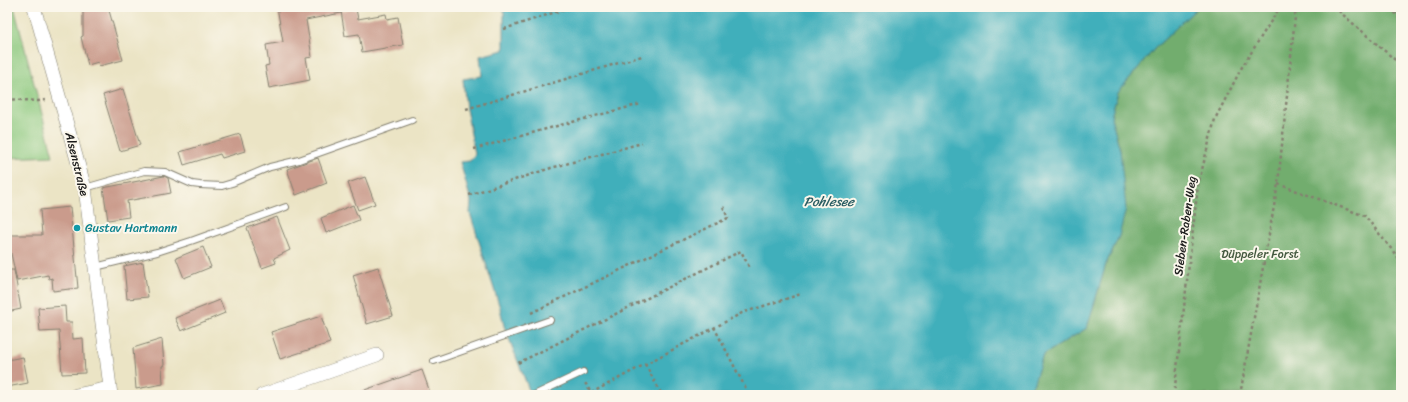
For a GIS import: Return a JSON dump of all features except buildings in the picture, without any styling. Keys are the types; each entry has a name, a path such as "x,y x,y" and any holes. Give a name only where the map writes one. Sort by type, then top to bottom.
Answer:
{"street":[{"name":"Alsenstraße","path":"34,7 85,188 110,392"},
{"path":"262,395 300,389 377,355"},
{"path":"76,395 110,392"}],"lane":[{"path":"85,188 144,171 165,172 187,182 200,185 222,186 232,184 270,167 299,160 412,120"},
{"path":"95,267 157,252 286,207"},
{"path":"434,361 550,320"},
{"path":"534,395 583,372"}],"path":[{"path":"549,7 557,12"},
{"path":"504,29 571,7"},
{"name":"Sieben-Raben-Weg","path":"1174,395 1198,185 1215,119 1242,67 1280,7"},
{"path":"1240,395 1278,184 1296,7"},
{"path":"1334,7 1401,65"},
{"path":"1391,7 1401,22"},
{"path":"466,109 642,56"},
{"path":"7,99 38,101 59,98"},
{"path":"474,149 641,104"},
{"path":"469,195 551,168 642,143"},
{"path":"1278,184 1365,216 1401,261"},
{"path":"525,316 728,218 722,204"},
{"path":"518,363 741,251 750,267"},
{"path":"580,387 586,384 592,394 645,364 742,313 801,294"},
{"path":"714,328 748,395"},
{"path":"645,364 662,395"}],"green space":[{"path":"7,7 14,7 53,156 7,158"},
{"name":"Düppeler Forst","path":"1198,7 1401,7 1401,395 1018,395 1033,385 1043,355 1087,328 1106,264 1119,236 1120,150 1111,117 1118,92 1155,48"}],"water":[{"name":"Pohlesee","path":"504,7 1198,7 1155,48 1118,92 1111,117 1120,150 1126,208 1119,236 1106,264 1087,328 1043,355 1033,385 1018,395 531,395 504,326 500,308 470,213 471,201 460,162 470,161 475,154 466,109 463,79 482,76 480,56 504,50"}],"place":[{"name":"Gustav Hartmann","path":"77,228"}]}
